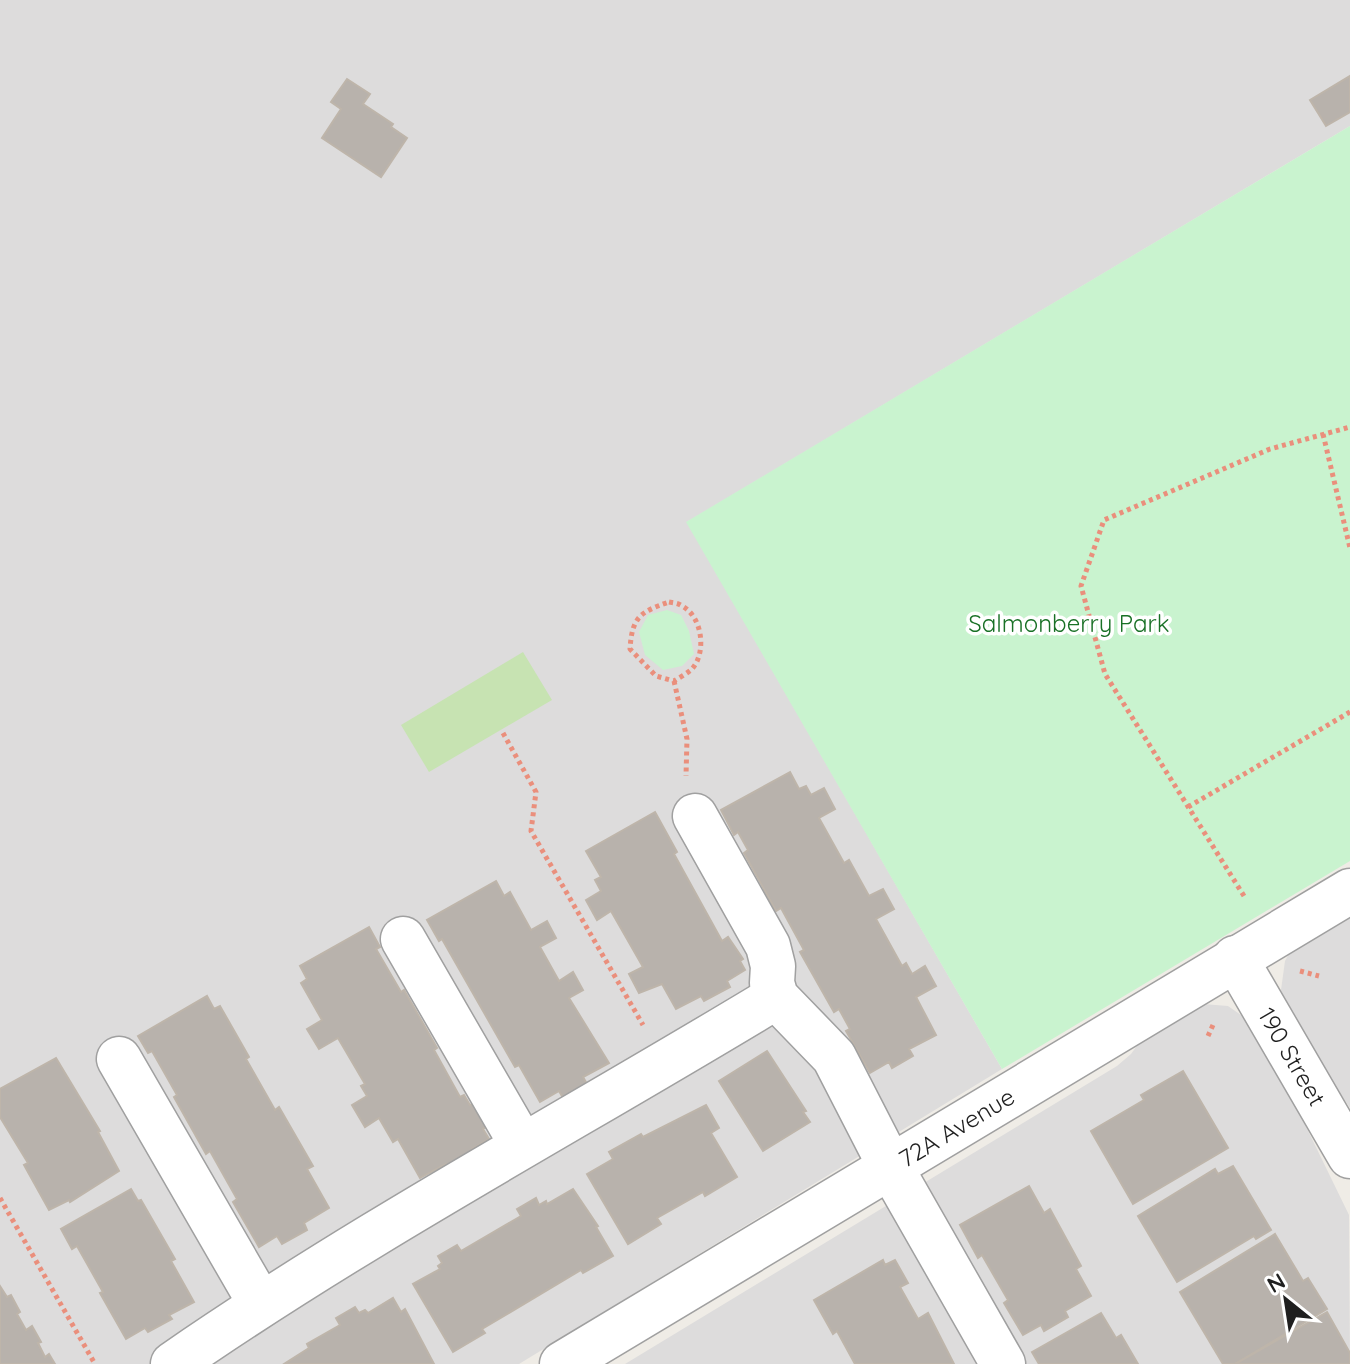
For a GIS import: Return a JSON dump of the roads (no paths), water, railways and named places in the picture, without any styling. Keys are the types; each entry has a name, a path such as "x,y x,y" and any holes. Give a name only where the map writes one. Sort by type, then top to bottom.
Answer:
{"street":[{"path":"695,816 768,946 776,997 834,1057 890,1166 1003,1364"},
{"name":"72A Avenue","path":"562,1364 1350,891"},
{"path":"403,939 522,1145"},
{"name":"190 Street","path":"1235,958 1350,1156"},
{"path":"173,1364 260,1303 776,997"},
{"path":"119,1059 260,1303"}],"park label":[{"name":"Salmonberry Park","path":"1069,623"}]}
